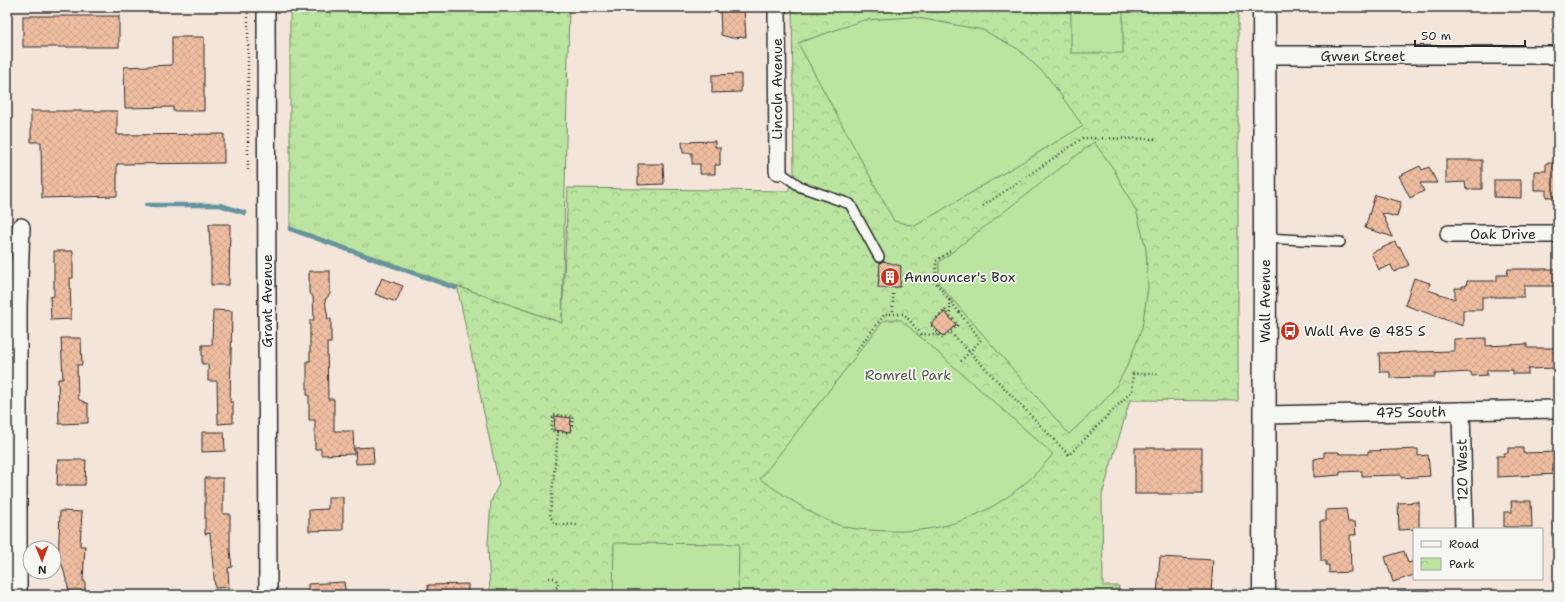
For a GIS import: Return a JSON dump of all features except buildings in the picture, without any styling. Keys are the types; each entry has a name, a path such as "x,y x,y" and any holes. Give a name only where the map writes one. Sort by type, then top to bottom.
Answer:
{"main road":[{"name":"Wall Avenue","path":"1264,7 1266,238 1264,595"}],"street":[{"name":"Grant Avenue","path":"266,7 268,595"},
{"name":"Lincoln Avenue","path":"777,7 778,170"},
{"name":"Gwen Street","path":"1264,55 1558,56"},
{"path":"18,595 13,567 13,306 21,227"},
{"name":"Oak Drive","path":"1449,234 1558,234"},
{"name":"475 South","path":"1264,415 1558,409"},
{"name":"120 West","path":"1460,411 1464,528"}],"lane":[{"path":"778,170 802,187 850,204 879,258"},
{"path":"1266,238 1340,242"}],"path":[{"path":"248,7 248,170"},
{"path":"983,206 1083,138 1158,139"},
{"path":"950,251 936,261 936,283 981,340 959,363"},
{"path":"893,294 893,314"},
{"path":"950,299 950,315"},
{"path":"856,350 885,314 904,314 921,334 939,335 942,338 958,325 945,310 930,324 939,335"},
{"path":"951,332 1069,455 1132,391 1133,374 1159,374"},
{"path":"553,415 573,416 571,433 558,432 552,431 553,415"},
{"path":"558,432 550,516 555,524 577,525"},
{"path":"549,578 554,578 558,582 558,586 551,593"}],"green space":[{"path":"290,7 569,7 562,323 290,227"},
{"name":"Romrell Park","path":"792,7 1238,7 1238,401 1130,400 1102,495 1103,586 1119,586 1118,595 490,595 488,543 491,501 499,484 457,286 562,323 568,188 788,191 794,177"},
{"path":"1071,7 1123,7 1123,53 1071,53"},
{"path":"913,17 983,30 1018,49 1047,76 1083,126 915,226 894,221 798,43 864,20"},
{"path":"1094,142 1113,168 1137,213 1146,249 1148,287 1142,328 1129,362 1117,385 1103,402 1069,434 939,284 939,262"},
{"path":"884,320 901,320 1053,454 1034,475 1015,492 981,512 964,520 946,525 908,531 866,530 839,525 823,519 760,479"},
{"path":"614,543 739,544 738,595 613,595"}],"waterway":[{"path":"146,205 220,205 245,213"},
{"path":"290,229 455,288"}],"place":[{"name":"Announcer's Box","path":"890,277"},
{"name":"Wall Ave @ 485 S","path":"1290,331"}]}
